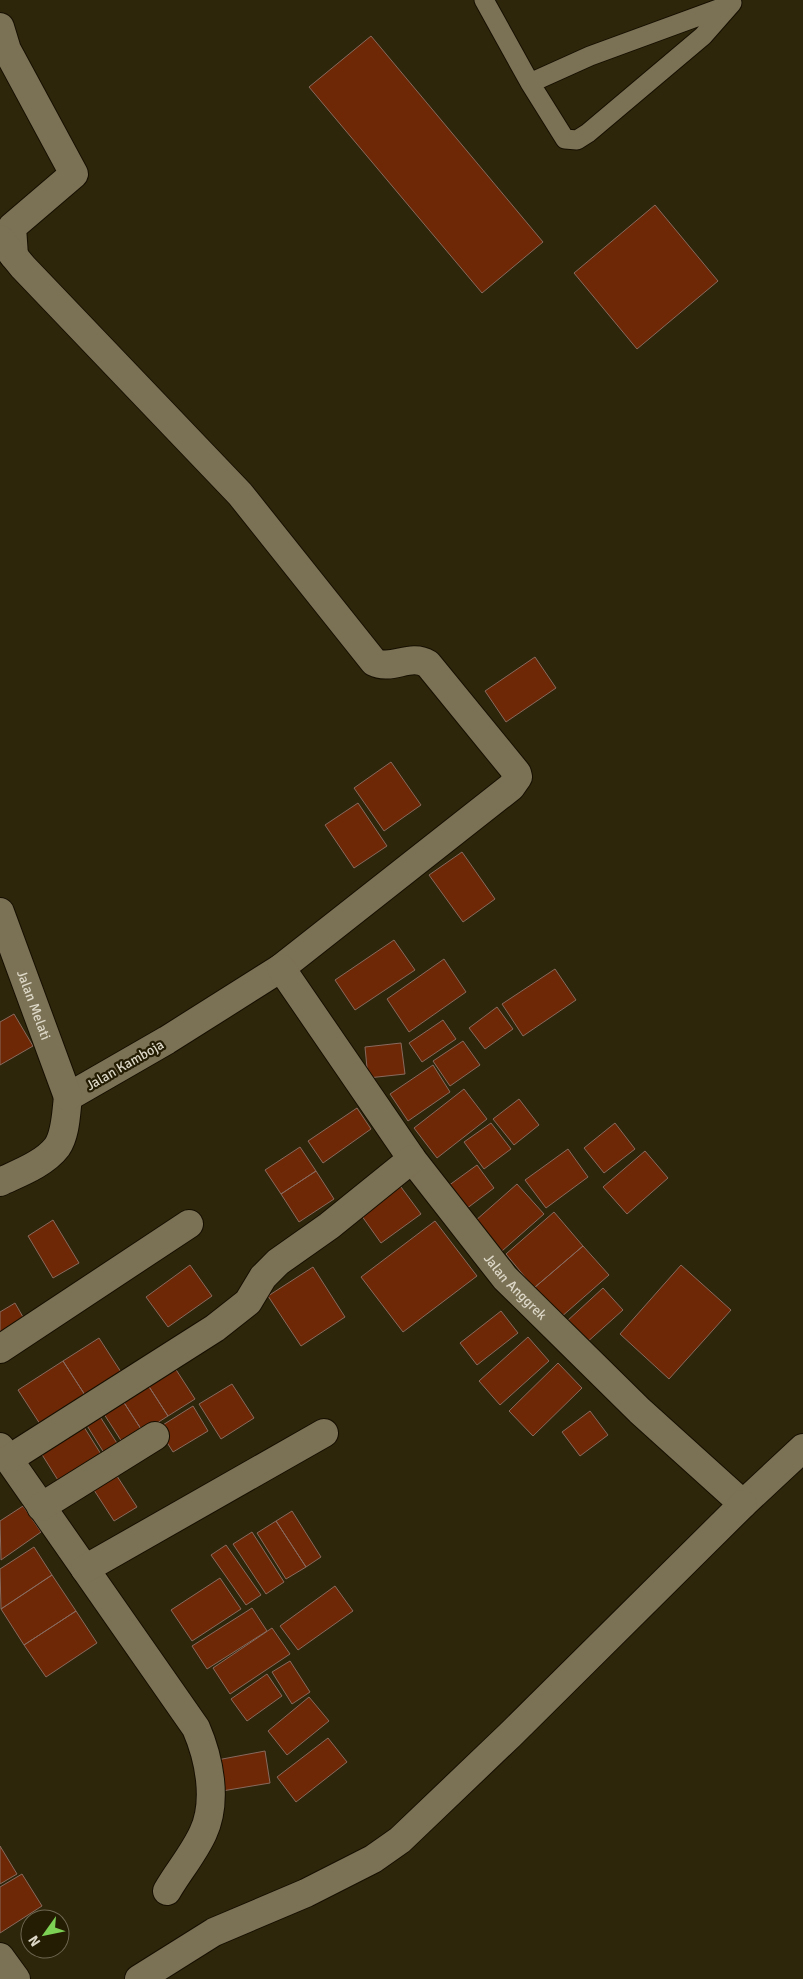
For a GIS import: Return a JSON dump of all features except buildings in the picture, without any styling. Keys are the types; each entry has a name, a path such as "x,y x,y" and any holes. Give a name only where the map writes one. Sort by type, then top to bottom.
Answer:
{"street":[{"path":"0,27 7,50 74,174 12,227 5,254"},
{"name":"Jalan Kamboja","path":"5,254 240,494 374,662 380,665 388,665 418,659 428,664 517,773 516,782 511,787 281,968 168,1040 68,1097"},
{"name":"Jalan Melati","path":"0,912 68,1097"},
{"name":"Jalan Anggrek","path":"281,968 412,1158 505,1278 640,1411 743,1504"},
{"path":"0,1182 40,1162 58,1146 65,1123 68,1097"},
{"path":"167,1891 204,1832 209,1809 210,1776 205,1751 196,1728 5,1453 216,1328 248,1302 264,1277 278,1262 329,1226 412,1158"},
{"path":"0,1349 189,1224"},
{"path":"85,1569 324,1433"},
{"path":"41,1507 155,1436"},
{"path":"139,1979 214,1932 306,1893 373,1859 400,1840 510,1735 743,1504 803,1448"},
{"path":"0,1957 16,1979"}],"lane":[{"path":"484,0 530,84 566,139 577,140 703,36 735,2"},
{"path":"530,84 590,56 735,2"}]}
